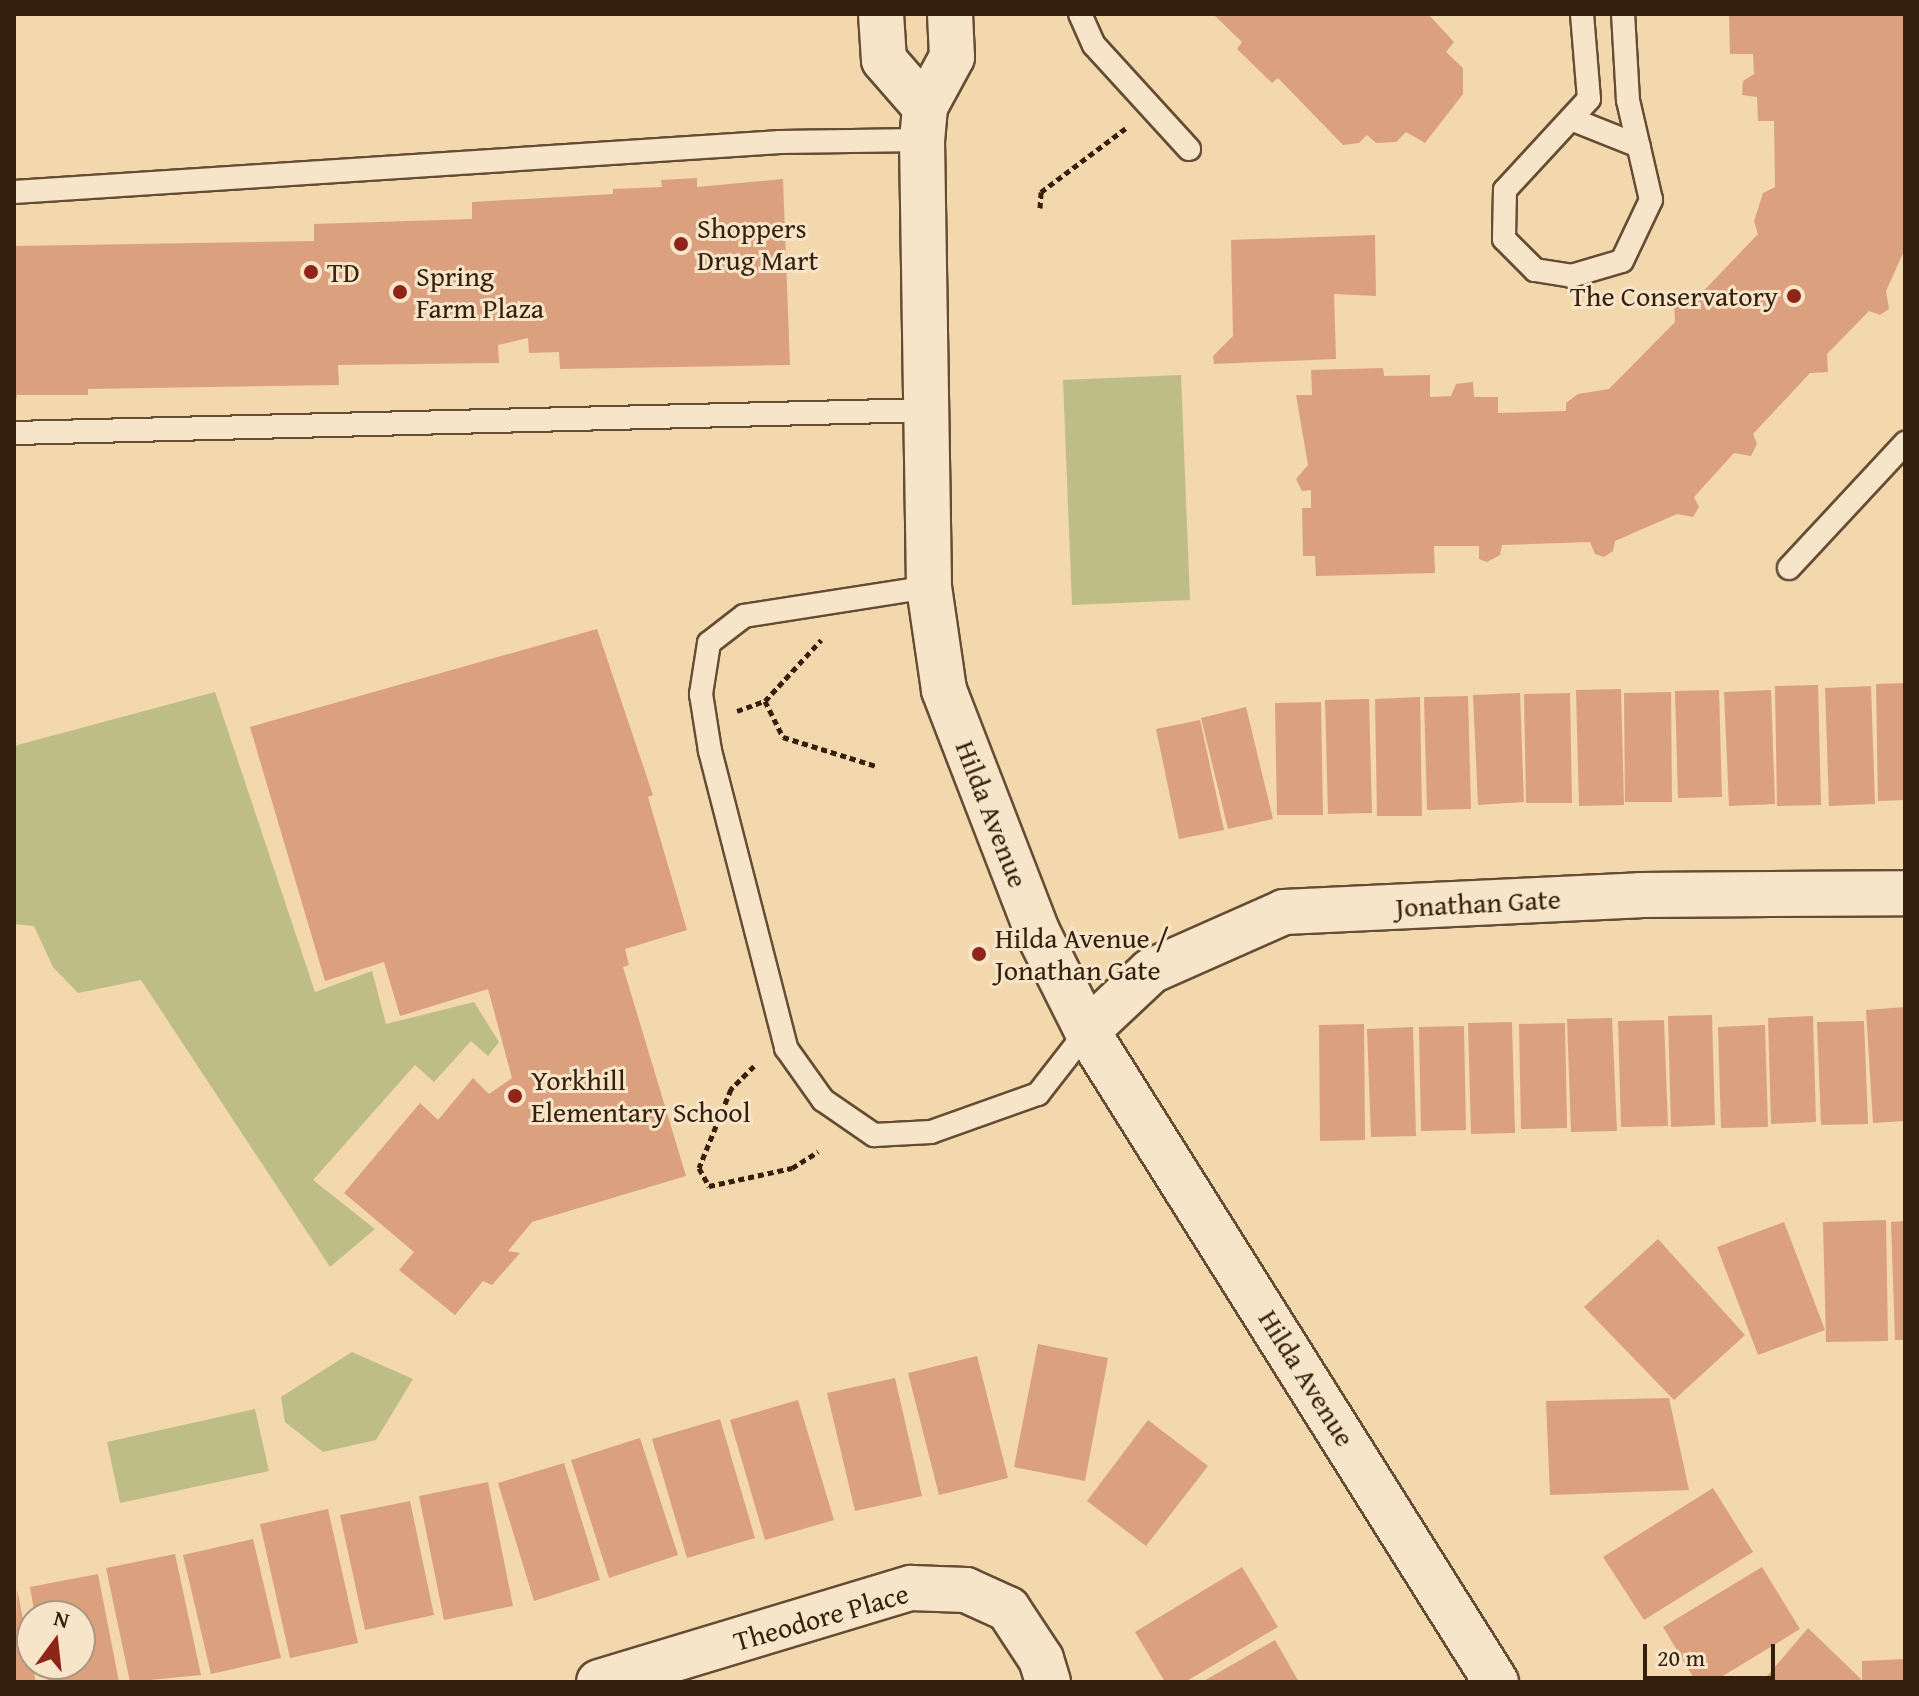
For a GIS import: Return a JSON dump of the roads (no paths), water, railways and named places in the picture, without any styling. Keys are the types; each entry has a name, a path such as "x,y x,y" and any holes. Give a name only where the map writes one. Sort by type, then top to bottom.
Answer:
{"street":[{"path":"881,14 884,60 924,124"},
{"name":"Hilda Avenue","path":"950,14 952,57 924,124 929,587 944,690 1038,933 1087,1031 1496,1682"},
{"name":"Jonathan Gate","path":"1087,1031 1151,971 1284,912 1640,895 1905,893"},
{"name":"Theodore Place","path":"599,1682 911,1588 966,1590 1008,1609 1041,1659 1048,1682"}],"lane":[{"path":"1080,14 1094,45 1189,149"},
{"path":"1582,14 1589,99 1505,190 1504,239 1535,270 1571,276 1622,261 1651,200 1628,100 1623,14"},
{"path":"1571,119 1639,146"},
{"path":"14,192 780,142 924,124"},
{"path":"14,433 926,410"},
{"path":"1789,568 1905,443"},
{"path":"929,587 744,616 709,643 701,694 705,722 786,1048 823,1100 874,1135 931,1132 1038,1094 1087,1031"}],"place":[{"name":"Shoppers Drug Mart","path":"681,244"},
{"name":"TD","path":"311,272"},
{"name":"Spring Farm Plaza","path":"400,292"},
{"name":"The Conservatory","path":"1794,296"},
{"name":"Hilda Avenue / Jonathan Gate","path":"979,954"},
{"name":"Yorkhill Elementary School","path":"515,1096"}]}
